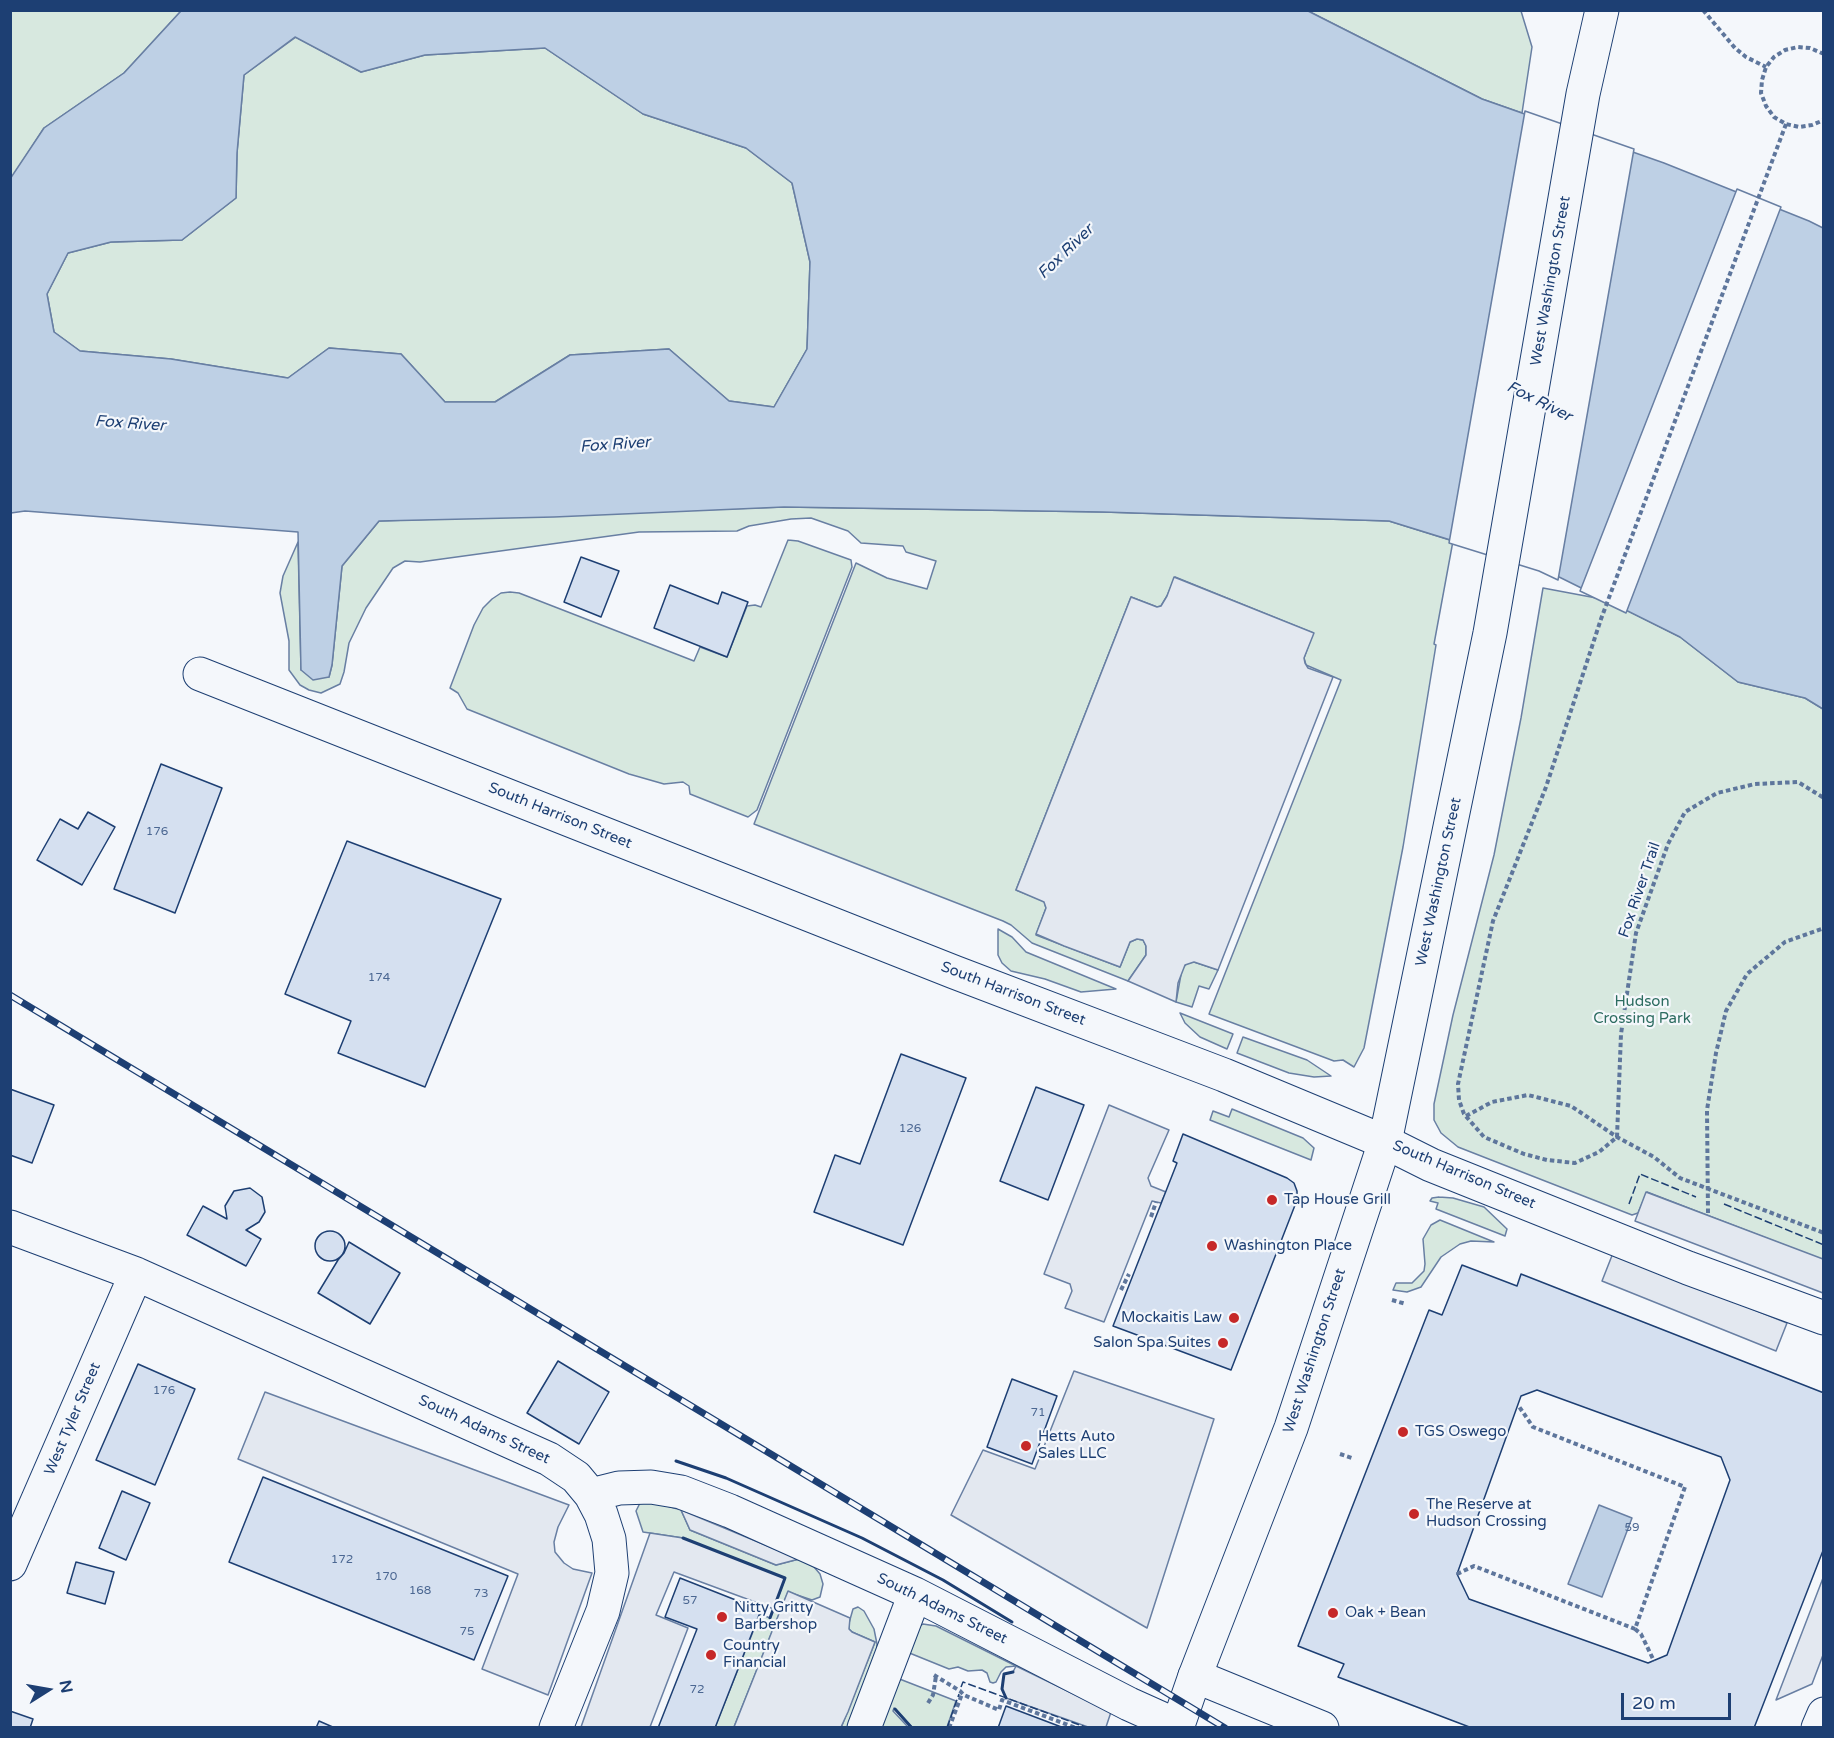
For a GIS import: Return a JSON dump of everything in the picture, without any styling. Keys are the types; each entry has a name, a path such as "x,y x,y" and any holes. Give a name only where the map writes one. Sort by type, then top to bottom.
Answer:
{"street":[{"name":"West Washington Street","path":"1178,1727 1195,1676 1291,1428 1385,1142 1490,633 1583,94 1602,10"},
{"name":"South Harrison Street","path":"200,674 954,972 1179,1057 1385,1142 1431,1165 1688,1268 1824,1318"},
{"name":"South Adams Street","path":"10,1227 136,1274 549,1459 576,1477 591,1495 619,1488 651,1487 681,1492 730,1511 915,1594 1178,1727"},
{"name":"West Tyler Street","path":"10,1564 136,1274"},
{"path":"556,1728 603,1611 612,1573 609,1539 601,1514 591,1495"},
{"path":"864,1728 915,1594"},
{"path":"1195,1676 1322,1728"},
{"path":"1818,1728 1824,1714"}],"path":[{"path":"1703,10 1735,48 1746,57 1766,67"},
{"path":"1824,54 1810,48 1798,47 1785,50 1774,57 1766,67 1761,93 1774,117 1786,124 1799,127 1824,120"},
{"path":"1617,1137 1599,1152 1575,1163 1547,1160 1524,1154 1484,1137 1466,1116 1459,1100 1458,1084 1493,921 1546,787 1601,619 1786,124"},
{"name":"Fox River Trail","path":"1617,1137 1621,1034 1636,933 1668,844 1685,812 1717,793 1755,784 1798,782 1824,798"},
{"path":"1708,1213 1707,1110 1716,1053 1726,1011 1747,974 1770,954 1785,942 1824,928"},
{"path":"1466,1116 1492,1102 1528,1095 1571,1106 1617,1137 1654,1156 1680,1178 1824,1233"},
{"path":"1151,1217 1156,1202"},
{"path":"1121,1290 1129,1274"},
{"path":"1392,1300 1406,1305"},
{"path":"1518,1405 1533,1427 1685,1487 1635,1629"},
{"path":"1340,1454 1352,1458"},
{"path":"1457,1574 1474,1566 1635,1629 1641,1634 1654,1661"},
{"path":"928,1702 933,1695 935,1676 962,1694 999,1710 1002,1700 1076,1728"},
{"path":"949,1728 962,1694"}],"green space":[{"path":"11,11 181,11 124,73 44,128 11,179"},
{"path":"1308,11 1521,11 1532,47 1522,113 1482,99"},
{"path":"296,37 361,72 425,55 545,48 643,114 746,148 792,183 810,262 807,349 774,407 729,401 669,349 570,355 495,402 445,402 401,354 329,348 288,378 171,359 80,351 54,332 47,294 68,253 111,242 182,240 236,198 237,153 244,75"},
{"path":"784,507 1103,512 1389,521 1453,541 1434,644 1436,645 1403,847 1364,1048 1354,1067 1343,1060 1334,1061 1209,1014 1341,680 1306,665 1304,658 1313,633 1175,577 1161,606 1157,607 1131,597 1016,890 1044,901 1046,908 1036,935 1120,967 1130,942 1137,939 1143,940 1146,955 1128,981 1032,943 1003,921 754,824 856,563 887,578 927,589 936,561 906,552 903,546 861,543 848,531 811,518 749,526 737,531 639,532 420,562 405,561 393,568 366,608 349,643 340,684 321,693 309,690 300,685 289,670 289,641 280,593 283,576 298,542 301,670 329,677 342,566 379,521"},
{"path":"788,540 798,541 851,560 852,567 757,810 748,817 690,794 689,786 683,782 664,784 629,774 467,709 458,693 450,688 474,625 483,608 501,593 519,593 694,661 700,647 727,657 747,606 761,607"},
{"name":"Hudson Crossing Park","path":"1543,588 1607,600 1680,637 1738,682 1805,698 1823,709 1823,1260 1647,1192 1638,1213 1632,1215 1458,1147 1441,1133 1434,1120 1434,1104 1453,1015 1494,855 1521,718"},
{"path":"998,929 1012,937 1026,952 1116,989 1081,992 1045,979 1011,971 1002,963 998,955"},
{"path":"1194,962 1218,970 1209,989 1199,986 1192,1007 1176,1002 1182,969 1187,963"},
{"path":"1180,1013 1233,1034 1227,1049 1200,1037 1185,1023"},
{"path":"1243,1037 1307,1060 1331,1076 1314,1077 1289,1073 1237,1053"},
{"path":"1232,1109 1303,1138 1314,1148 1311,1160 1210,1120 1213,1111 1229,1117"},
{"path":"1432,1198 1453,1198 1484,1207 1507,1229 1505,1236 1436,1209 1438,1203 1430,1201"},
{"path":"1440,1220 1494,1242 1471,1241 1460,1244 1441,1257 1421,1287 1407,1292 1393,1290 1396,1283 1412,1283 1424,1271 1423,1239 1431,1225"},
{"path":"641,1501 650,1501 681,1510 690,1530 776,1565 799,1559 814,1567 820,1574 823,1584 820,1597 812,1600 788,1592 734,1727 715,1727 760,1614 770,1618 785,1578 683,1538 643,1532 636,1511"},
{"path":"858,1607 864,1611 874,1629 877,1644 876,1656 849,1727 841,1728 875,1642 849,1629 853,1609"},
{"path":"923,1624 936,1626 1016,1666 1006,1667 993,1683 990,1682 987,1673 982,1670 968,1671 958,1667 949,1669 907,1652"},
{"path":"897,1678 956,1701 947,1727 912,1727 894,1708 893,1711 908,1727 877,1728"}],"shaded area":[{"path":"1174,577 1314,633 1304,658 1305,663 1308,668 1333,677 1218,970 1194,962 1185,965 1178,983 1176,1002 1128,981 1146,955 1143,940 1137,939 1130,942 1120,967 1064,946 1036,934 1046,908 1044,902 1016,890 1131,597 1157,607 1161,606"},
{"path":"1109,1105 1169,1130 1148,1178 1151,1186 1166,1192 1161,1203 1152,1201 1104,1322 1065,1308 1072,1291 1070,1284 1044,1274"},
{"path":"1646,1192 1823,1259 1823,1293 1635,1221"},
{"path":"1613,1253 1787,1323 1776,1351 1602,1281"},
{"path":"1074,1371 1214,1419 1147,1628 951,1515 983,1450 1035,1469"},
{"path":"265,1392 569,1505 558,1527 554,1542 555,1552 564,1563 573,1569 592,1573 548,1695 482,1669 518,1574 238,1459"},
{"path":"681,1510 799,1559 776,1565 690,1530"},
{"path":"650,1533 683,1538 785,1578 774,1609 674,1572 656,1615 688,1628 650,1727 581,1727"},
{"path":"1823,1578 1823,1655 1812,1684 1776,1700"},
{"path":"788,1591 850,1618 849,1629 852,1632 875,1642 848,1712 841,1727 734,1727"},
{"path":"1016,1666 1111,1712 1106,1727 1088,1727 1006,1698 1002,1689 1004,1674 1013,1672"}],"water":[{"name":"Fox River","path":"181,11 1308,11 1482,99 1664,163 1823,228 1823,709 1805,698 1738,682 1680,637 1541,568 1389,521 1103,512 784,507 554,517 379,521 342,566 329,677 313,680 301,670 298,532 25,511 11,513 10,179 44,128 124,73","holes":["295,37 361,72 425,55 545,48 643,114 746,148 792,183 810,262 807,349 774,407 729,401 669,349 570,355 495,402 445,402 401,354 329,348 288,378 171,359 80,351 54,332 47,294 68,253 111,242 182,240 236,198 237,153 244,75"]},
{"path":"1599,1505 1632,1518 1602,1597 1568,1584"}],"pier":[{"path":"1525,111 1634,149 1558,580 1539,571 1449,543"},
{"path":"1737,189 1781,207 1626,613 1580,591"}],"building":[{"path":"581,557 619,571 601,617 564,602"},
{"path":"670,585 718,604 722,592 748,602 727,657 654,628"},
{"path":"161,764 222,788 175,913 114,889"},
{"path":"88,812 115,827 82,885 37,860 60,819 78,829"},
{"path":"347,841 501,899 425,1087 338,1053 351,1021 285,994"},
{"path":"901,1054 966,1078 903,1245 814,1212 835,1155 860,1164"},
{"path":"1036,1087 1084,1105 1048,1200 1000,1181"},
{"path":"10,1089 54,1105 32,1163 10,1155"},
{"name":"Washington Place","path":"1183,1134 1287,1178 1294,1183 1297,1191 1297,1200 1231,1370 1113,1326 1177,1163 1173,1161"},
{"path":"250,1188 262,1197 265,1212 259,1222 246,1230 261,1239 246,1266 187,1235 203,1206 227,1219 225,1206 234,1191"},
{"path":"330,1231 341,1235 345,1246 341,1257 330,1261 319,1257 315,1246 319,1235"},
{"path":"349,1242 400,1273 370,1324 318,1293"},
{"name":"The Reserve at Hudson Crossing","path":"1462,1265 1517,1286 1521,1274 1824,1393 1824,1548 1754,1728 1472,1728 1338,1677 1344,1664 1298,1646 1429,1310 1442,1315","holes":["1537,1390 1721,1457 1730,1480 1667,1655 1648,1663 1469,1599 1457,1574 1521,1396"]},
{"path":"558,1361 609,1392 579,1444 527,1413"},
{"path":"138,1364 195,1389 155,1485 96,1460"},
{"path":"1012,1379 1057,1396 1032,1464 987,1447"},
{"path":"263,1477 508,1576 474,1660 229,1562"},
{"path":"122,1491 150,1503 126,1560 99,1548"},
{"path":"76,1562 114,1572 105,1604 67,1593"},
{"path":"680,1578 761,1610 715,1728 658,1728 697,1629 665,1617"},
{"path":"1006,1706 1064,1728 998,1728"},
{"path":"10,1711 33,1719 30,1728 10,1728"},
{"path":"319,1721 335,1728 316,1728"}],"railway":[{"path":"10,995 1225,1728"}],"fence":[{"path":"1629,1204 1640,1174 1696,1197"},
{"path":"1724,1204 1824,1245"},
{"path":"961,1687 963,1682 1088,1728"},
{"path":"947,1728 959,1694"},
{"path":"895,1709 912,1728"}],"wall":[{"path":"676,1461 726,1478 862,1538 943,1580 1012,1622"},
{"path":"683,1538 785,1578 770,1618"},
{"path":"1006,1698 1002,1689 1004,1674 1013,1672"},
{"path":"895,1709 912,1728"}],"place":[{"name":"Tap House Grill","path":"1272,1200"},
{"name":"Washington Place","path":"1212,1246"},
{"name":"Mockaitis Law","path":"1234,1318"},
{"name":"Salon Spa Suites","path":"1223,1343"},
{"name":"TGS Oswego","path":"1403,1432"},
{"name":"Hetts Auto Sales LLC","path":"1026,1446"},
{"name":"The Reserve at Hudson Crossing","path":"1414,1514"},
{"name":"Oak + Bean","path":"1333,1613"},
{"name":"Nitty Gritty Barbershop","path":"722,1617"},
{"name":"Country Financial","path":"711,1655"}]}
